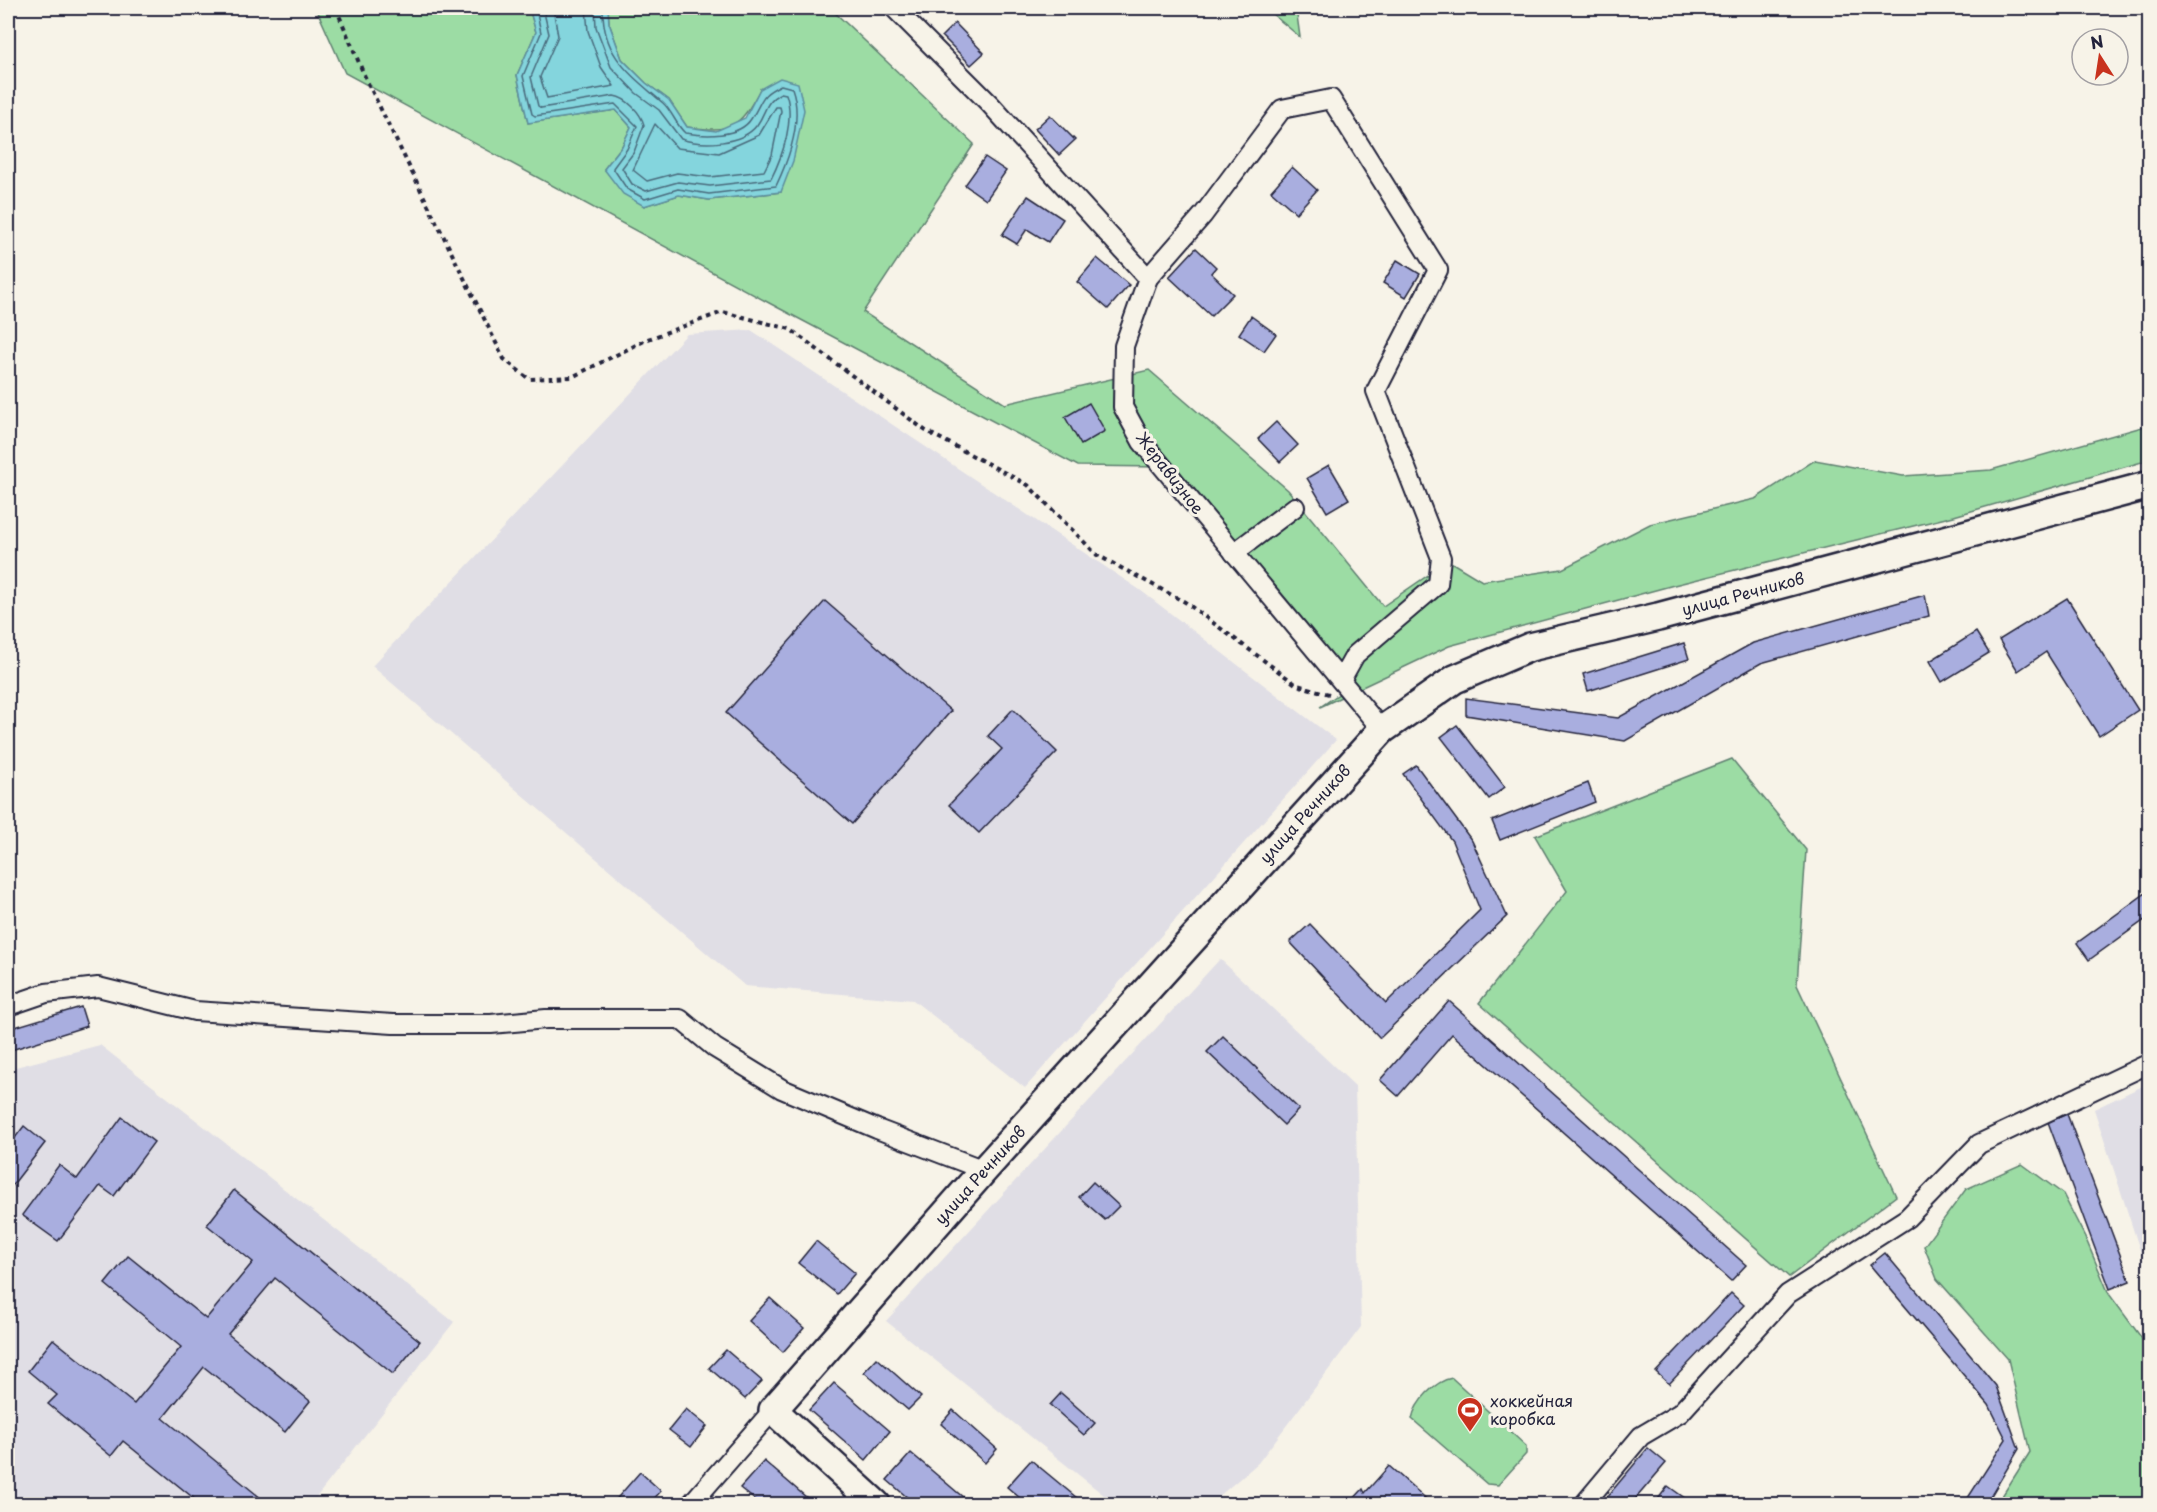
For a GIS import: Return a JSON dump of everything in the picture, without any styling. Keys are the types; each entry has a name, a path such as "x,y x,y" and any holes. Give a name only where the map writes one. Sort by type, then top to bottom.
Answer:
{"street":[{"path":"894,8 990,104 1148,278 1203,215 1269,122 1282,109 1331,99 1438,270 1376,391 1441,558 1438,584 1355,655 1341,680"},
{"name":"Жеравизное","path":"1148,278 1124,346 1123,407 1142,442 1382,730"},
{"name":"улица Речников","path":"691,1504 984,1170 1382,730 1455,679 1530,647 1658,617 2150,485"},
{"path":"1234,553 1295,507"},
{"path":"8,1006 46,993 98,987 195,1011 393,1024 491,1024 546,1019 597,1018 680,1019 715,1048 782,1089 984,1170"},
{"path":"1584,1504 1641,1436 1680,1413 1788,1294 1907,1218 1978,1144 2150,1063"},
{"path":"773,1410 861,1500"}],"path":[{"path":"336,8 365,77 504,359 529,379 572,377 648,339 723,312 789,329 926,431 1028,485 1097,555 1185,602 1297,685 1361,704"}],"shaded area":[{"path":"751,330 1140,590 1336,740 1025,1088 913,1000 745,986 372,666 687,334"},
{"path":"1220,959 1355,1086 1361,1327 1258,1463 1210,1504 1115,1504 886,1321"},
{"path":"100,1045 454,1322 311,1504 25,1504 8,1491 8,1069"},
{"path":"2149,1083 2149,1278 2094,1109"}],"green space":[{"path":"316,8 529,8 536,32 517,75 528,123 616,110 631,127 622,146 604,169 644,206 679,195 709,200 781,192 760,89 740,120 732,125 714,129 687,127 669,100 646,83 622,59 609,23 608,8 830,8 974,144 863,312 1005,404 1149,370 1288,490 1383,606 1449,561 1482,581 1562,569 1650,524 1755,499 1815,460 1903,476 1991,470 2149,425 2149,460 1954,516 1674,585 1449,646 1320,707 1343,691 1163,467 1078,466 771,304 345,73"},
{"path":"1265,8 1296,8 1300,37"},
{"path":"1732,759 1806,850 1797,985 1896,1196 1789,1277 1479,1003 1567,891 1535,836"},
{"path":"2022,1164 2063,1194 2085,1237 2109,1294 2149,1348 2149,1504 1997,1504 2030,1452 2008,1359 1937,1279 1924,1246 1966,1189"},
{"name":"хоккейная коробка","path":"1452,1378 1526,1446 1526,1454 1498,1485 1487,1484 1412,1419 1421,1399 1439,1383"}],"water":[{"path":"529,8 608,8 609,23 622,59 646,83 669,100 687,127 716,131 745,118 760,89 780,78 798,83 804,110 793,161 781,192 709,200 679,195 644,206 623,194 604,169 622,146 631,127 616,110 528,123 517,75 536,32"}],"building":[{"path":"955,23 984,53 971,65 942,36"},
{"path":"1050,115 1075,140 1059,155 1035,129"},
{"path":"985,157 1006,171 986,200 965,185"},
{"path":"1292,167 1317,190 1296,213 1271,191"},
{"path":"1028,196 1063,219 1048,242 1027,229 1017,244 1002,235"},
{"path":"1196,248 1216,267 1211,273 1233,294 1211,316 1169,277"},
{"path":"1097,258 1129,285 1108,309 1077,282"},
{"path":"1397,260 1420,274 1406,297 1383,283"},
{"path":"1251,316 1276,334 1264,351 1239,334"},
{"path":"1089,403 1105,431 1081,445 1065,417"},
{"path":"1276,422 1298,445 1280,462 1258,439"},
{"path":"1329,465 1349,499 1327,512 1307,478"},
{"path":"1925,595 1929,616 1761,663 1625,741 1466,715 1466,698 1618,718 1753,643"},
{"path":"2067,598 2138,710 2099,736 2046,652 2018,671 1999,640"},
{"path":"825,601 951,711 852,824 726,713"},
{"path":"1976,632 1989,653 1942,682 1930,661"},
{"path":"1684,643 1689,659 1588,691 1583,674"},
{"path":"1013,709 1057,752 979,833 949,805 1002,749 988,736"},
{"path":"1457,725 1505,787 1489,799 1441,737"},
{"path":"1416,765 1472,841 1507,916 1380,1038 1290,942 1310,924 1386,1003 1480,910 1452,841 1403,774"},
{"path":"1588,783 1595,802 1500,840 1492,821"},
{"path":"2150,890 2150,916 2089,960 2077,943"},
{"path":"1449,1001 1746,1265 1731,1281 1452,1034 1398,1096 1380,1080"},
{"path":"81,1007 87,1026 8,1051 8,1029"},
{"path":"1223,1036 1299,1109 1284,1125 1207,1052"},
{"path":"2067,1114 2130,1281 2110,1289 2048,1122"},
{"path":"122,1117 154,1142 114,1196 100,1186 58,1241 22,1215 59,1165 77,1179"},
{"path":"24,1126 45,1143 8,1191 8,1147"},
{"path":"1093,1182 1119,1206 1105,1220 1079,1197"},
{"path":"234,1190 420,1341 393,1374 275,1278 228,1334 310,1401 285,1432 204,1367 163,1418 268,1504 201,1504 123,1441 111,1456 48,1404 57,1395 28,1371 53,1339 134,1404 181,1347 105,1284 128,1256 206,1319 253,1262 207,1225"},
{"path":"816,1241 855,1273 837,1294 798,1263"},
{"path":"1885,1253 1996,1386 2019,1449 1986,1504 1964,1504 2006,1439 1989,1405 1870,1265"},
{"path":"1731,1293 1744,1305 1669,1384 1656,1372"},
{"path":"770,1298 804,1328 783,1352 749,1321"},
{"path":"726,1350 762,1381 745,1399 709,1368"},
{"path":"877,1358 921,1397 908,1410 864,1372"},
{"path":"834,1383 890,1431 866,1460 809,1410"},
{"path":"1061,1393 1095,1423 1084,1435 1050,1405"},
{"path":"686,1409 707,1426 691,1447 669,1430"},
{"path":"953,1410 997,1449 985,1463 941,1424"},
{"path":"1648,1448 1666,1463 1631,1504 1601,1504"},
{"path":"911,1453 971,1504 915,1504 887,1480"},
{"path":"1031,1460 1077,1498 1071,1504 1027,1504 1007,1487"},
{"path":"764,1461 814,1504 760,1504 740,1488"},
{"path":"1389,1466 1432,1504 1349,1504 1363,1489 1365,1493"},
{"path":"640,1472 661,1491 649,1504 612,1504"},
{"path":"1668,1486 1693,1504 1655,1503"}],"place":[{"name":"хоккейная коробка","path":"1470,1433"}]}
